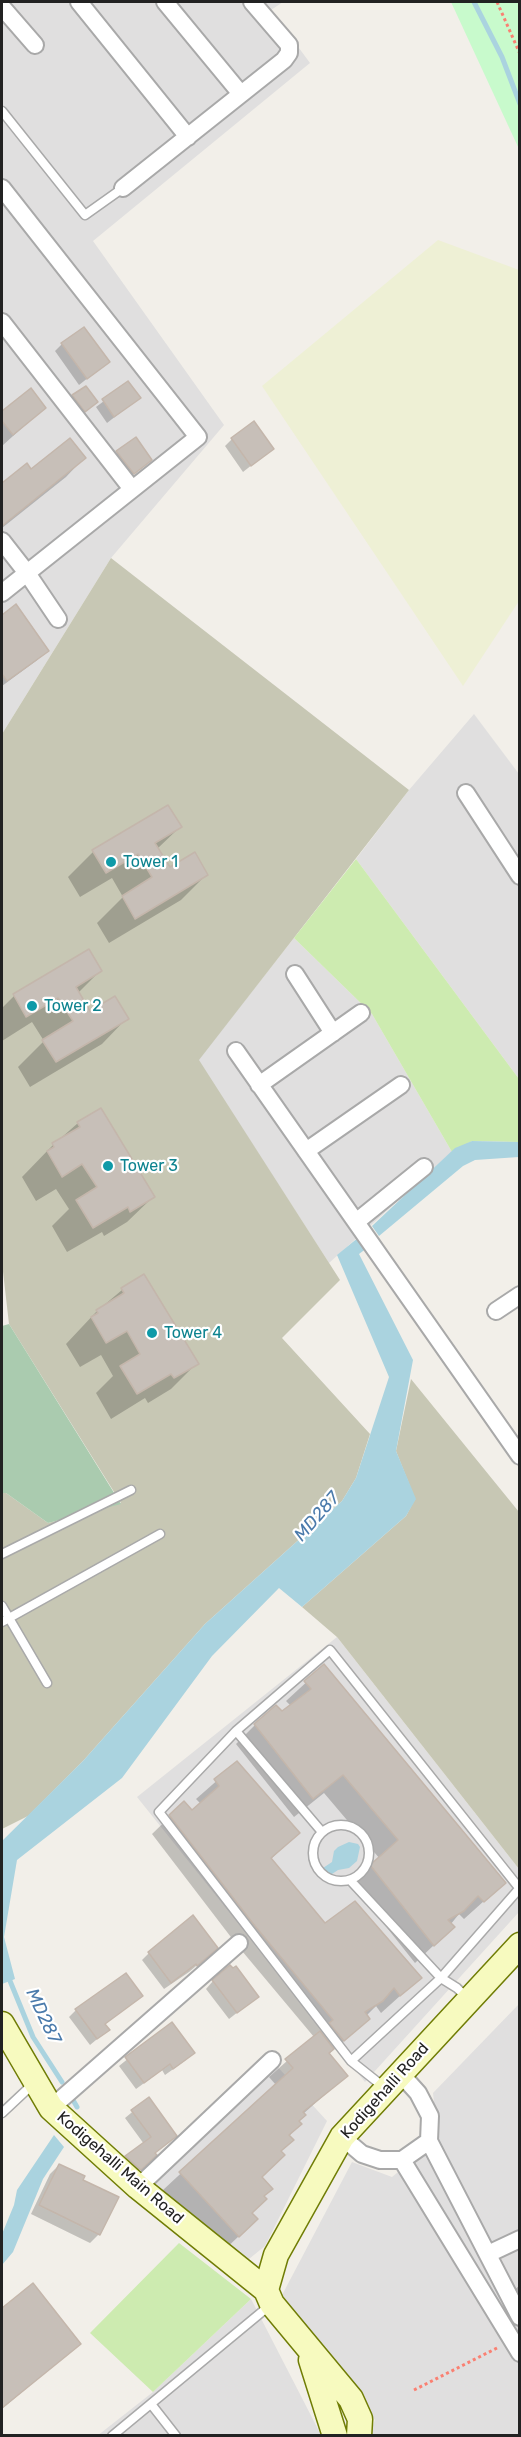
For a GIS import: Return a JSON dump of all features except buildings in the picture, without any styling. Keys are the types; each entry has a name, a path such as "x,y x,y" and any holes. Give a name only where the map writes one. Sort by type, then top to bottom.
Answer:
{"street":[{"path":"79,2 188,137"},
{"path":"165,2 241,94"},
{"path":"123,189 284,60 289,53 289,45 252,2"},
{"path":"2,7 35,45"},
{"path":"2,188 198,437 2,593"},
{"path":"2,322 132,489"},
{"path":"2,541 27,573 58,620"},
{"path":"466,793 519,876"},
{"path":"295,974 333,1033"},
{"path":"260,1084 361,1013"},
{"path":"236,1051 519,1456"},
{"path":"306,1151 401,1085"},
{"path":"356,1222 424,1167"},
{"path":"495,1311 519,1295"},
{"path":"51,2108 239,1943"},
{"name":"Kodigehalli Road","path":"269,2297 276,2255 342,2137 519,1945"},
{"name":"Kodigehalli Main Road","path":"2,2024 51,2108 138,2187 269,2297 306,2346 351,2399 360,2419 359,2436"},
{"path":"138,2187 272,2060"},
{"path":"393,2081 418,2094 430,2116 429,2141 519,2317"},
{"path":"342,2137 362,2154 380,2160 402,2160 429,2141"},
{"path":"402,2160 516,2346"},
{"path":"488,2254 519,2239"},
{"path":"306,2346 334,2436"}],"lane":[{"path":"2,111 85,215 123,189"},
{"path":"2,1554 131,1490"},
{"path":"5,1620 160,1534"},
{"path":"2,1606 5,1620 47,1683"},
{"path":"351,2061 441,1977 519,1889 330,1650 236,1731 159,1812 351,2061 393,2081"},
{"path":"236,1731 322,1832"},
{"path":"348,1826 356,1830 367,1843 368,1860 365,1868 351,1880 331,1880 316,1868 313,1849 322,1832 331,1827 348,1826"},
{"path":"351,1880 441,1977 469,2000"},
{"path":"2,2113 36,2081"},
{"path":"112,2436 151,2404 269,2297"},
{"path":"151,2404 176,2436"}],"path":[{"path":"497,2 519,54"},
{"path":"414,2390 516,2346"}],"shaded area":[{"path":"2,2 283,2 271,10 310,63 93,241 224,425 111,558 2,734"},
{"path":"438,240 519,270 519,601 463,686 262,386"},
{"path":"111,558 409,790 199,1060 340,1280 282,1338 370,1434 356,1478 342,1501 205,1624 83,1761 28,1816 2,1829 2,1493 6,1493 48,1523 121,1503 9,1324 2,1263 2,734"},
{"path":"474,714 519,774 519,1079 356,859 409,790"},
{"path":"294,938 372,1014 452,1152 329,1263 198,1060"},
{"path":"411,1379 519,1512 519,1869 337,1637 302,1607 406,1516 415,1499 396,1451"},
{"path":"337,1637 519,1869 519,1912 365,2082 137,1797"},
{"path":"519,2004 519,2435 369,2435 375,2420 280,2299 352,2162 392,2177 438,2139 433,2093"},
{"path":"276,2065 327,2121 265,2246 244,2263 154,2182"},
{"path":"251,2299 321,2435 97,2436 153,2392"}],"green space":[{"path":"451,2 519,2 519,149"},
{"path":"356,859 519,1079 519,1142 472,1141 452,1152 372,1014 294,938"},
{"path":"9,1324 121,1504 48,1523 6,1493 2,1493 2,1326"},
{"path":"179,2243 251,2299 153,2392 90,2333"}],"water":[{"path":"472,1141 519,1142 519,1157 475,1160 463,1166 379,1236 372,1226 455,1148"},
{"path":"359,1237 367,1248 359,1254 413,1360 396,1451 416,1499 406,1516 302,1607 279,1588 212,1656 122,1778 17,1860 4,1937 15,1979 2,1984 3,1840 83,1761 205,1624 342,1501 356,1478 389,1377 337,1255"},
{"path":"349,1842 358,1844 360,1847 357,1861 349,1868 338,1870 329,1876 323,1868 332,1862 334,1851 338,1847"},
{"path":"54,2135 64,2147 43,2179 13,2252 2,2265 2,2234 14,2205 17,2190"}],"waterway":[{"path":"474,2 502,57 520,104"},
{"name":"MD287","path":"8,1976 33,2037 62,2082"},
{"path":"73,2100 77,2107"}],"place":[{"name":"Tower 1","path":"111,862"},
{"name":"Tower 2","path":"32,1006"},
{"name":"Tower 3","path":"108,1166"},
{"name":"Tower 4","path":"152,1333"}]}
